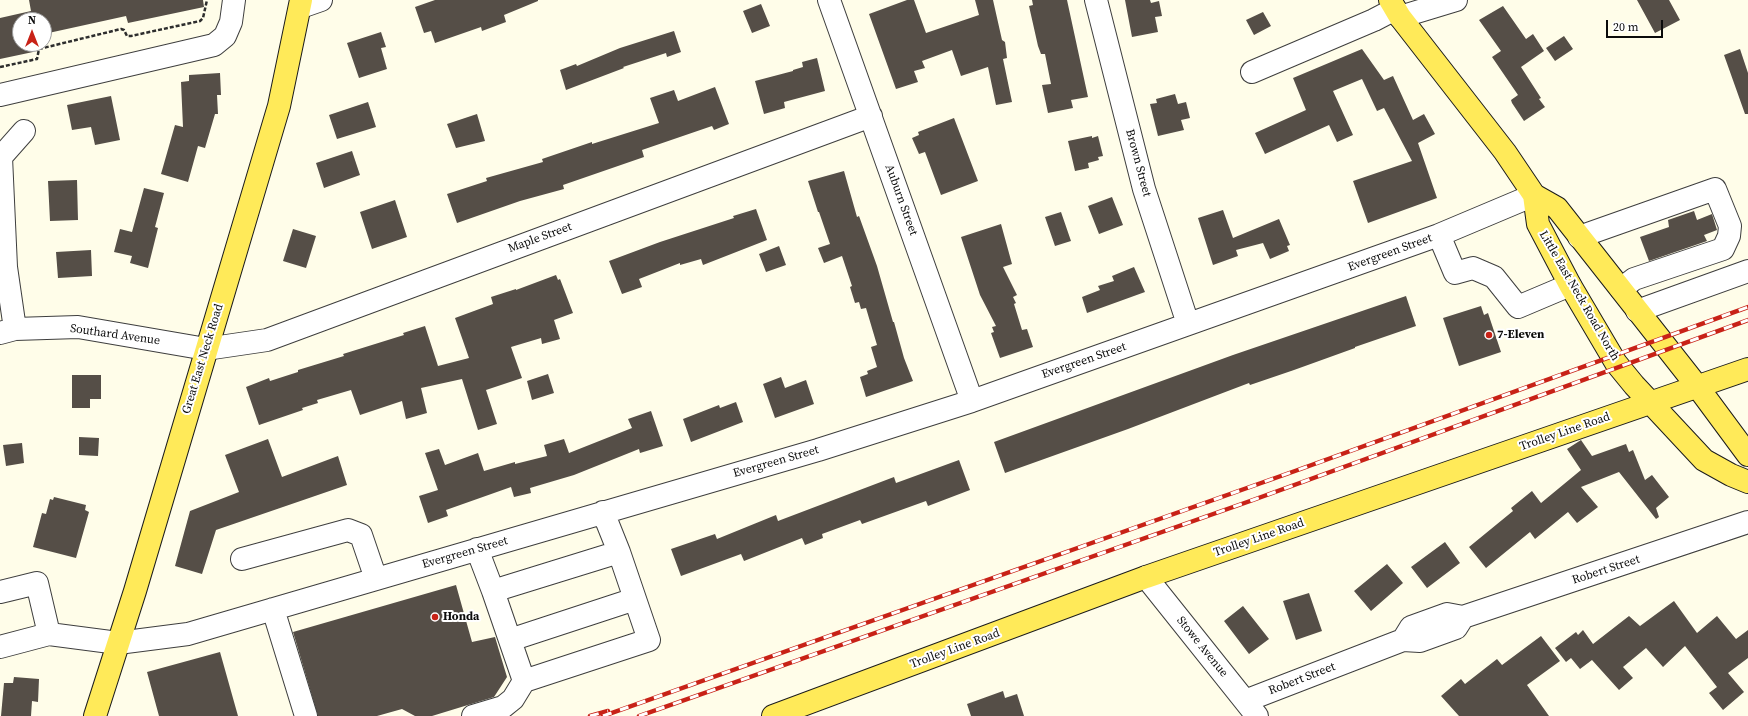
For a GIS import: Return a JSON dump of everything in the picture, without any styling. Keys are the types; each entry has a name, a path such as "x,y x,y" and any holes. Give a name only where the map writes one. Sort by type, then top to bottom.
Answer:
{"main road":[{"name":"Great East Neck Road","path":"95,716 279,106 301,4"},
{"name":"Little East Neck Road North","path":"1395,9 1505,152 1534,195 1538,224 1570,285 1616,363 1634,385 1704,460 1731,475 1748,482"},
{"name":"Little East Neck Road North","path":"1534,195 1557,208 1697,386 1748,456"},
{"name":"Trolley Line Road","path":"773,716 1146,578 1748,369"}],"street":[{"path":"0,95 214,45 225,36 231,22 234,0"},
{"path":"301,4 321,0"},
{"name":"Auburn Street","path":"830,0 972,401"},
{"name":"Brown Street","path":"1096,0 1144,189 1188,324"},
{"path":"1252,72 1374,20 1395,9 1456,0"},
{"name":"Maple Street","path":"206,349 267,340 871,116"},
{"path":"7,331 1,156 24,131"},
{"path":"1579,237 1715,190 1730,226 1729,236 1723,249 1634,279 1621,289"},
{"name":"Evergreen Street","path":"0,647 49,634 118,643 188,634 825,448 972,401 1439,235 1534,195"},
{"path":"1439,235 1455,273 1473,268 1494,277 1518,307 1570,285"},
{"path":"1637,311 1744,272 1733,258 1723,249"},
{"name":"Southard Avenue","path":"7,331 78,327 206,349"},
{"path":"473,716 503,707 513,699 524,681 649,640 620,552 604,512"},
{"name":"Robert Street","path":"1251,708 1403,640 1420,642 1456,628 1463,617 1748,522"},
{"path":"242,559 348,530 362,535 376,579"},
{"path":"477,549 524,681"},
{"path":"493,591 620,552"},
{"name":"Stowe Avenue","path":"1146,578 1251,708"},
{"path":"0,592 37,583 49,634"},
{"path":"510,640 635,599"},
{"path":"273,609 306,716"}],"path":[{"path":"0,67 37,59 39,49 121,29 124,30 127,36 131,36 200,21 203,18 207,0"}],"building":[{"path":"29,0 203,0 204,7 128,23 126,16 52,32 52,12 27,12 31,11"},
{"path":"435,0 538,1 504,15 506,22 482,31 481,27 435,43 431,31 424,33 415,7"},
{"path":"907,0 914,0 926,33 979,15 975,0 993,0 1002,40 1005,42 1007,58 1003,59 1012,102 996,105 988,67 961,76 952,50 922,61 925,68 914,71 918,82 896,89 869,14"},
{"path":"1032,0 1067,0 1088,97 1071,100 1073,108 1048,113 1042,85 1051,84 1045,54 1041,54 1038,46 1029,6 1033,5"},
{"path":"1125,0 1150,0 1151,3 1159,1 1162,16 1155,17 1158,32 1132,37"},
{"path":"1637,0 1669,0 1680,20 1655,33"},
{"path":"761,4 770,26 752,33 743,11"},
{"path":"1503,6 1526,39 1533,34 1544,51 1521,67 1541,98 1539,99 1545,107 1524,121 1511,100 1518,95 1492,57 1501,51 1479,20"},
{"path":"1263,12 1271,26 1254,35 1246,20"},
{"path":"12,15 12,52 33,52 0,59 0,18"},
{"path":"674,31 681,52 667,57 666,53 623,67 624,68 566,90 560,70 576,64 577,66 620,48"},
{"path":"381,32 386,47 381,48 387,69 359,78 347,43"},
{"path":"1564,36 1573,49 1555,61 1546,48"},
{"path":"1362,49 1384,80 1393,76 1413,120 1424,114 1435,134 1418,143 1437,198 1368,223 1353,181 1412,161 1384,108 1377,111 1362,79 1333,91 1353,135 1337,142 1329,125 1265,154 1255,133 1306,110 1293,78"},
{"path":"1740,49 1748,73 1748,114 1745,114 1724,55"},
{"path":"817,58 825,91 784,102 785,108 764,114 755,81 793,71 803,67 802,62"},
{"path":"220,73 221,95 217,95 218,114 215,114 205,148 198,146 188,182 161,174 175,125 183,127 181,82 189,81 189,75"},
{"path":"715,87 729,124 714,130 712,126 642,150 644,157 563,185 564,189 520,201 457,223 447,194 487,181 486,178 543,162 542,159 592,142 592,144 659,123 650,98 674,90 678,101"},
{"path":"1175,94 1178,104 1186,102 1190,118 1181,120 1184,130 1158,136 1150,104 1157,103 1156,99"},
{"path":"111,96 120,140 95,145 91,127 72,130 67,105"},
{"path":"368,102 376,127 337,139 329,115"},
{"path":"477,114 485,141 456,148 447,124"},
{"path":"954,118 978,181 941,195 925,152 919,154 912,138 919,135 918,132"},
{"path":"1092,136 1092,138 1098,136 1103,156 1098,157 1099,160 1088,163 1089,168 1075,171 1068,141"},
{"path":"352,151 360,175 324,188 316,163"},
{"path":"844,171 857,217 859,216 877,266 904,358 913,381 866,397 860,377 868,374 867,371 877,367 871,347 877,345 866,308 861,309 859,302 855,303 850,287 852,286 842,256 824,263 818,248 830,244 808,181"},
{"path":"77,180 78,220 50,221 48,181"},
{"path":"144,188 164,193 155,227 158,228 148,268 130,263 132,256 114,252 120,229 132,232"},
{"path":"1112,197 1123,225 1099,234 1088,206"},
{"path":"395,200 407,237 372,249 360,212"},
{"path":"756,209 767,240 703,265 701,259 680,265 680,263 639,279 642,287 622,294 609,261"},
{"path":"1223,210 1233,238 1279,219 1290,245 1287,246 1289,251 1270,259 1263,243 1236,250 1238,256 1213,265 1198,218"},
{"path":"1694,211 1697,220 1712,214 1717,230 1704,235 1707,241 1649,261 1640,237 1669,227 1668,220"},
{"path":"1061,212 1071,241 1055,246 1045,217"},
{"path":"1001,224 1012,264 1003,267 1017,295 1013,297 1016,303 1014,304 1022,330 1027,329 1033,347 1000,358 991,333 994,332 992,327 996,326 980,295 961,237"},
{"path":"293,229 316,236 306,268 283,261"},
{"path":"779,246 786,265 766,272 759,254"},
{"path":"91,250 92,276 58,278 56,252"},
{"path":"1134,267 1145,292 1087,313 1082,297 1100,290 1098,286 1114,281 1112,276"},
{"path":"556,275 558,280 560,279 573,313 554,320 560,339 542,344 541,338 511,347 522,378 486,390 497,424 478,430 462,379 421,388 427,413 406,419 402,401 360,415 351,390 317,400 318,403 302,408 303,410 259,425 246,387 269,378 270,381 298,372 298,370 344,356 343,354 404,335 403,333 425,326 438,366 469,358 455,318 493,304 491,297 516,290"},
{"path":"1406,296 1416,326 1294,370 1250,385 1249,383 1128,429 1005,473 994,442 1233,355"},
{"path":"1481,306 1484,315 1488,313 1501,352 1459,366 1443,318"},
{"path":"548,374 554,393 532,400 527,381"},
{"path":"72,375 101,375 101,399 90,399 90,408 72,408"},
{"path":"781,377 785,388 806,380 814,404 775,418 763,384"},
{"path":"736,402 743,422 691,442 683,419 719,405 720,408"},
{"path":"651,411 663,446 640,453 639,449 574,475 530,488 531,493 514,497 511,487 446,510 448,516 428,523 419,496 438,490 425,453 439,449 445,465 478,453 484,471 515,462 515,464 547,456 544,445 564,439 569,453 632,428 628,419"},
{"path":"79,437 99,438 98,456 79,455"},
{"path":"268,439 282,477 338,456 347,485 216,530 202,574 175,566 190,511 239,492 225,455"},
{"path":"1581,440 1592,456 1626,444 1629,452 1633,450 1645,480 1652,475 1669,497 1656,508 1659,517 1656,519 1619,472 1581,487 1598,507 1577,523 1568,512 1535,539 1530,532 1486,568 1469,547 1513,511 1511,508 1532,491 1541,503 1581,470 1567,449"},
{"path":"22,443 24,463 6,466 3,445"},
{"path":"959,460 970,490 928,506 926,501 862,524 860,520 822,534 823,538 805,545 802,538 744,561 741,554 681,576 671,549 715,534 717,539 776,515 778,521 894,477 896,483"},
{"path":"54,497 86,505 85,510 89,512 76,558 33,547 42,513 46,514 50,499 53,500"},
{"path":"1445,542 1460,563 1427,588 1411,567"},
{"path":"1387,564 1403,583 1371,611 1354,591"},
{"path":"456,585 472,642 495,637 507,677 494,697 432,716 415,716 402,709 377,716 318,716 293,632"},
{"path":"1309,593 1322,631 1296,640 1283,601"},
{"path":"1674,601 1697,633 1717,616 1736,639 1748,630 1748,658 1728,673 1744,692 1723,710 1709,693 1717,687 1685,646 1663,667 1646,648 1623,667 1633,678 1619,690 1592,660 1580,669 1571,658 1566,662 1555,648 1576,632 1578,635 1583,630 1593,644 1629,616 1640,626"},
{"path":"1243,606 1269,639 1249,654 1224,621"},
{"path":"1541,636 1560,661 1527,685 1549,716 1459,716 1441,696 1461,679 1465,684 1497,659 1502,665"},
{"path":"220,652 238,716 159,716 147,672"},
{"path":"14,677 39,679 38,702 32,701 31,716 1,716 4,683 13,683"},
{"path":"1003,691 1005,698 1017,694 1024,716 971,716 967,704"}],"railway":[{"path":"603,716 1295,471 1748,307"},
{"path":"639,716 1253,500 1748,320"},
{"path":"590,716 608,711"}],"place":[{"name":"7-Eleven","path":"1489,335"},
{"name":"Honda","path":"435,617"}]}
